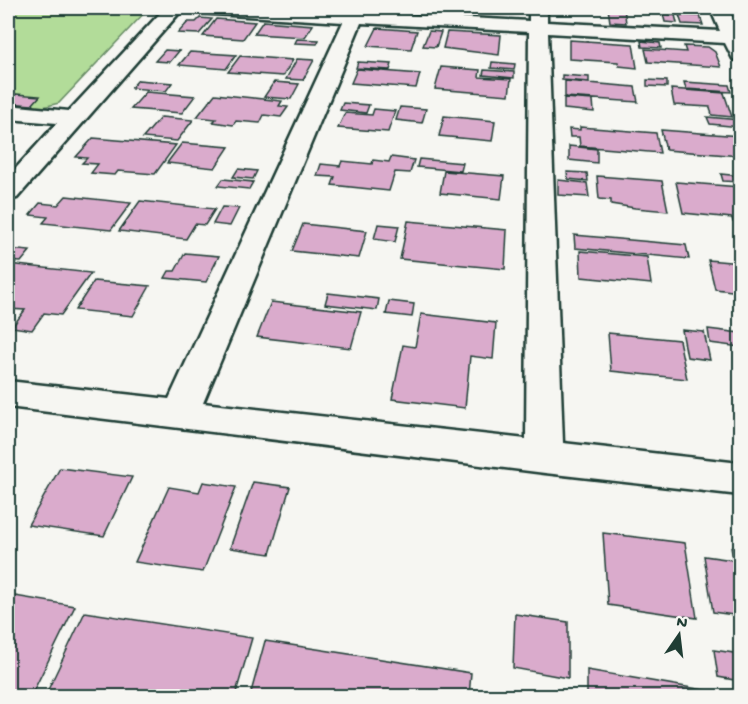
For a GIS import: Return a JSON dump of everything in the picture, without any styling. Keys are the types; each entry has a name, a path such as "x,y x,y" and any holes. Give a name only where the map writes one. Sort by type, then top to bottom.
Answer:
{"street":[{"path":"8,192 174,8"},
{"path":"185,8 354,17 538,17 738,44"},
{"path":"719,8 738,44"},
{"path":"181,413 354,17"},
{"path":"538,17 545,458"},
{"path":"8,112 74,118"},
{"path":"8,394 741,479"}],"green space":[{"path":"8,8 149,8 59,103 43,107 8,105"}],"building":[{"path":"455,8 481,8 480,14 453,13"},
{"path":"608,8 624,8 626,23 610,22"},
{"path":"663,14 675,15 677,23 665,22"},
{"path":"679,15 700,16 703,25 682,24"},
{"path":"200,18 212,19 199,34 178,33 188,22 196,22"},
{"path":"216,19 255,22 243,39 203,36"},
{"path":"263,21 313,25 305,37 254,34"},
{"path":"377,28 417,31 411,49 368,46"},
{"path":"429,31 441,32 436,47 423,46"},
{"path":"447,32 501,35 499,55 443,48"},
{"path":"297,39 319,40 317,44 295,43"},
{"path":"569,40 633,44 637,68 619,66 618,62 569,59"},
{"path":"641,41 660,43 661,48 642,47"},
{"path":"684,46 708,47 715,52 721,67 648,62 645,49 686,52"},
{"path":"165,50 179,51 170,62 155,61"},
{"path":"190,52 236,55 226,69 179,65"},
{"path":"240,56 293,60 283,76 228,72"},
{"path":"297,59 314,60 303,80 286,79"},
{"path":"358,62 392,64 390,70 356,68"},
{"path":"492,62 515,64 514,70 491,68"},
{"path":"441,67 480,70 479,77 511,79 509,95 435,89"},
{"path":"357,69 420,74 416,88 351,83"},
{"path":"484,70 514,72 514,78 483,75"},
{"path":"562,75 589,77 589,82 562,80"},
{"path":"138,80 172,83 166,91 131,88"},
{"path":"647,80 667,81 667,87 647,86"},
{"path":"565,81 635,87 638,102 565,97"},
{"path":"274,82 299,84 291,99 264,97"},
{"path":"684,82 729,85 731,92 686,89"},
{"path":"671,89 724,93 732,117 712,115 710,107 674,105"},
{"path":"146,92 195,96 182,113 131,109"},
{"path":"16,94 40,96 32,105 8,103"},
{"path":"215,94 282,101 279,106 288,107 281,117 264,115 260,123 236,121 233,125 213,122 216,119 197,117"},
{"path":"564,98 593,100 594,112 564,109"},
{"path":"343,103 369,105 366,113 340,110"},
{"path":"400,107 426,109 422,123 396,120"},
{"path":"374,109 395,111 388,132 338,128 345,113 372,115"},
{"path":"444,116 495,121 492,141 439,136"},
{"path":"161,117 193,120 177,141 143,138"},
{"path":"707,117 740,120 740,127 710,124"},
{"path":"580,127 656,133 660,153 580,146 579,137 570,137 569,129 580,130"},
{"path":"661,130 740,136 740,156 666,150"},
{"path":"93,138 176,145 155,174 118,171 115,175 91,173 98,164 82,163 87,158 76,157"},
{"path":"182,143 229,147 215,168 167,163"},
{"path":"569,146 597,149 597,163 569,160"},
{"path":"391,157 414,160 410,173 395,172 389,191 332,185 335,177 317,176 321,164 340,166 342,161 372,164 373,160 389,162"},
{"path":"419,159 463,163 461,171 417,167"},
{"path":"238,169 257,171 253,179 233,177"},
{"path":"444,171 504,176 501,199 440,193"},
{"path":"567,172 587,173 588,181 568,179"},
{"path":"721,174 740,176 740,182 723,181"},
{"path":"597,176 662,181 668,211 611,204 611,200 599,199"},
{"path":"223,179 253,182 249,189 218,186"},
{"path":"558,180 587,183 589,197 558,195"},
{"path":"676,182 740,187 740,223 733,222 732,218 683,213"},
{"path":"66,196 131,203 111,230 43,223 48,217 30,215 40,203 58,205"},
{"path":"140,201 215,209 205,225 195,224 186,239 119,231"},
{"path":"222,207 239,208 230,226 213,224"},
{"path":"408,221 507,230 505,269 400,259"},
{"path":"303,224 367,231 359,258 292,251"},
{"path":"378,224 399,226 395,242 374,239"},
{"path":"574,235 686,245 689,259 575,248"},
{"path":"8,249 30,251 21,262 8,261"},
{"path":"580,251 647,257 651,284 581,277"},
{"path":"185,253 219,256 206,282 165,278 169,271 175,271"},
{"path":"708,260 740,263 740,292 715,289"},
{"path":"8,264 91,273 61,315 44,313 32,330 12,327 25,310 8,309"},
{"path":"94,281 150,286 133,316 75,310"},
{"path":"328,293 379,299 377,310 325,304"},
{"path":"389,301 414,304 412,317 386,314"},
{"path":"271,302 361,312 351,348 257,337"},
{"path":"421,314 496,323 493,359 470,356 465,408 392,399 403,345 415,347"},
{"path":"708,329 740,333 740,347 710,343"},
{"path":"682,330 704,332 710,360 687,357"},
{"path":"608,333 679,340 687,379 611,371"},
{"path":"60,468 132,477 104,536 28,525"},
{"path":"203,482 236,487 203,572 135,562 169,487 199,492"},
{"path":"253,482 290,487 270,554 230,548"},
{"path":"603,533 685,543 697,618 608,605"},
{"path":"731,547 740,548 740,616 713,612 704,556 733,560"},
{"path":"9,595 75,606 31,696 8,696"},
{"path":"85,612 252,638 235,696 64,696 46,694"},
{"path":"515,614 568,622 568,678 513,668"},
{"path":"265,641 471,673 469,696 250,696"},
{"path":"714,650 740,654 740,681 718,677"},
{"path":"587,670 715,692 715,696 587,696"}]}
